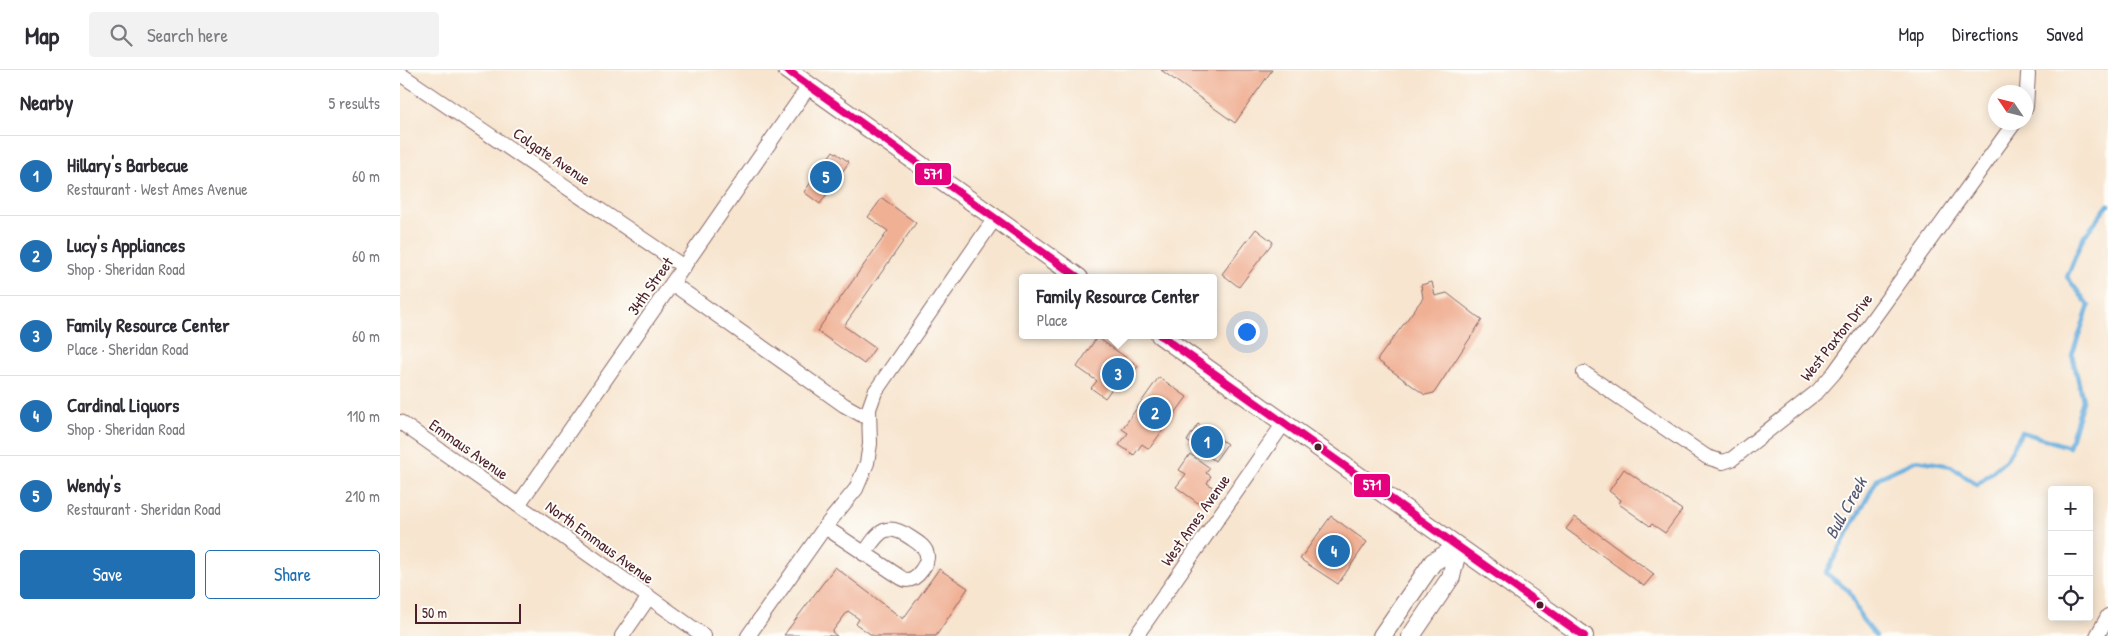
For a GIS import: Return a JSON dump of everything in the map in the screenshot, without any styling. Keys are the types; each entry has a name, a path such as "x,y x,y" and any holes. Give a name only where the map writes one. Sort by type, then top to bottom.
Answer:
{"main road":[{"path":"787,70 1073,274"},
{"path":"1166,339 1584,636"},
{"path":"1382,636 1433,562 1458,547"},
{"path":"1410,636 1451,577 1458,547"}],"street":[{"name":"Colgate Avenue","path":"400,74 684,267"},
{"path":"2027,85 2028,74"},
{"name":"34th Street","path":"518,506 810,86"},
{"name":"West Paxton Drive","path":"1584,373 1707,457 1723,462 1732,459 1812,396 1834,374 2009,130"},
{"path":"748,636 825,528 856,489 867,463 870,444 869,409 875,392 995,218"},
{"path":"673,284 844,406 869,419"},
{"name":"Emmaus Avenue","path":"400,422 518,506"},
{"name":"West Ames Avenue","path":"1136,636 1284,423"},
{"name":"North Emmaus Avenue","path":"518,506 649,598 622,636"},
{"path":"825,528 864,554"},
{"path":"649,598 704,636"},
{"path":"2097,636 2108,616"}],"building":[{"path":"1161,70 1272,70 1235,123"},
{"path":"833,151 849,162 820,204 804,192"},
{"path":"882,198 916,223 844,326 875,348 864,364 817,331 888,231 868,217"},
{"path":"1256,229 1273,242 1239,287 1222,274"},
{"path":"1432,282 1435,296 1447,293 1482,320 1434,393 1425,395 1377,360 1423,298 1421,285"},
{"path":"1096,339 1100,339 1138,366 1123,388 1116,383 1105,398 1091,388 1097,381 1077,367"},
{"path":"1159,377 1187,397 1149,449 1142,444 1134,455 1119,445 1128,433 1122,429"},
{"path":"1198,424 1227,444 1215,461 1187,441"},
{"path":"1190,454 1210,468 1206,473 1211,476 1207,483 1215,489 1202,506 1176,487 1186,474 1179,470"},
{"path":"1624,469 1682,510 1665,533 1652,524 1650,526 1619,504 1621,500 1609,491"},
{"path":"1331,516 1367,542 1338,584 1300,559"},
{"path":"1575,517 1654,574 1644,586 1566,529"},
{"path":"835,567 903,619 939,569 968,588 936,636 873,636 856,624 859,619 848,611 832,632 837,636 784,635"}],"waterway":[{"name":"Bull Creek","path":"1876,636 1862,619 1849,591 1826,573 1878,478 1917,460 1951,466 1977,485 2006,460 2022,432 2069,447 2083,400 2072,355 2089,306 2067,277 2083,238 2108,205"}],"transit line":[{"name":"571","path":"787,70 1073,274"},
{"name":"571","path":"1166,339 1584,636"}],"place":[{"name":"Wendy's","path":"826,177"},
{"name":"Family Resource Center","path":"1118,374"},
{"name":"Lucy's Appliances","path":"1155,413"},
{"name":"Hillary's Barbecue","path":"1207,442"},
{"name":"Cardinal Liquors","path":"1334,551"}]}
